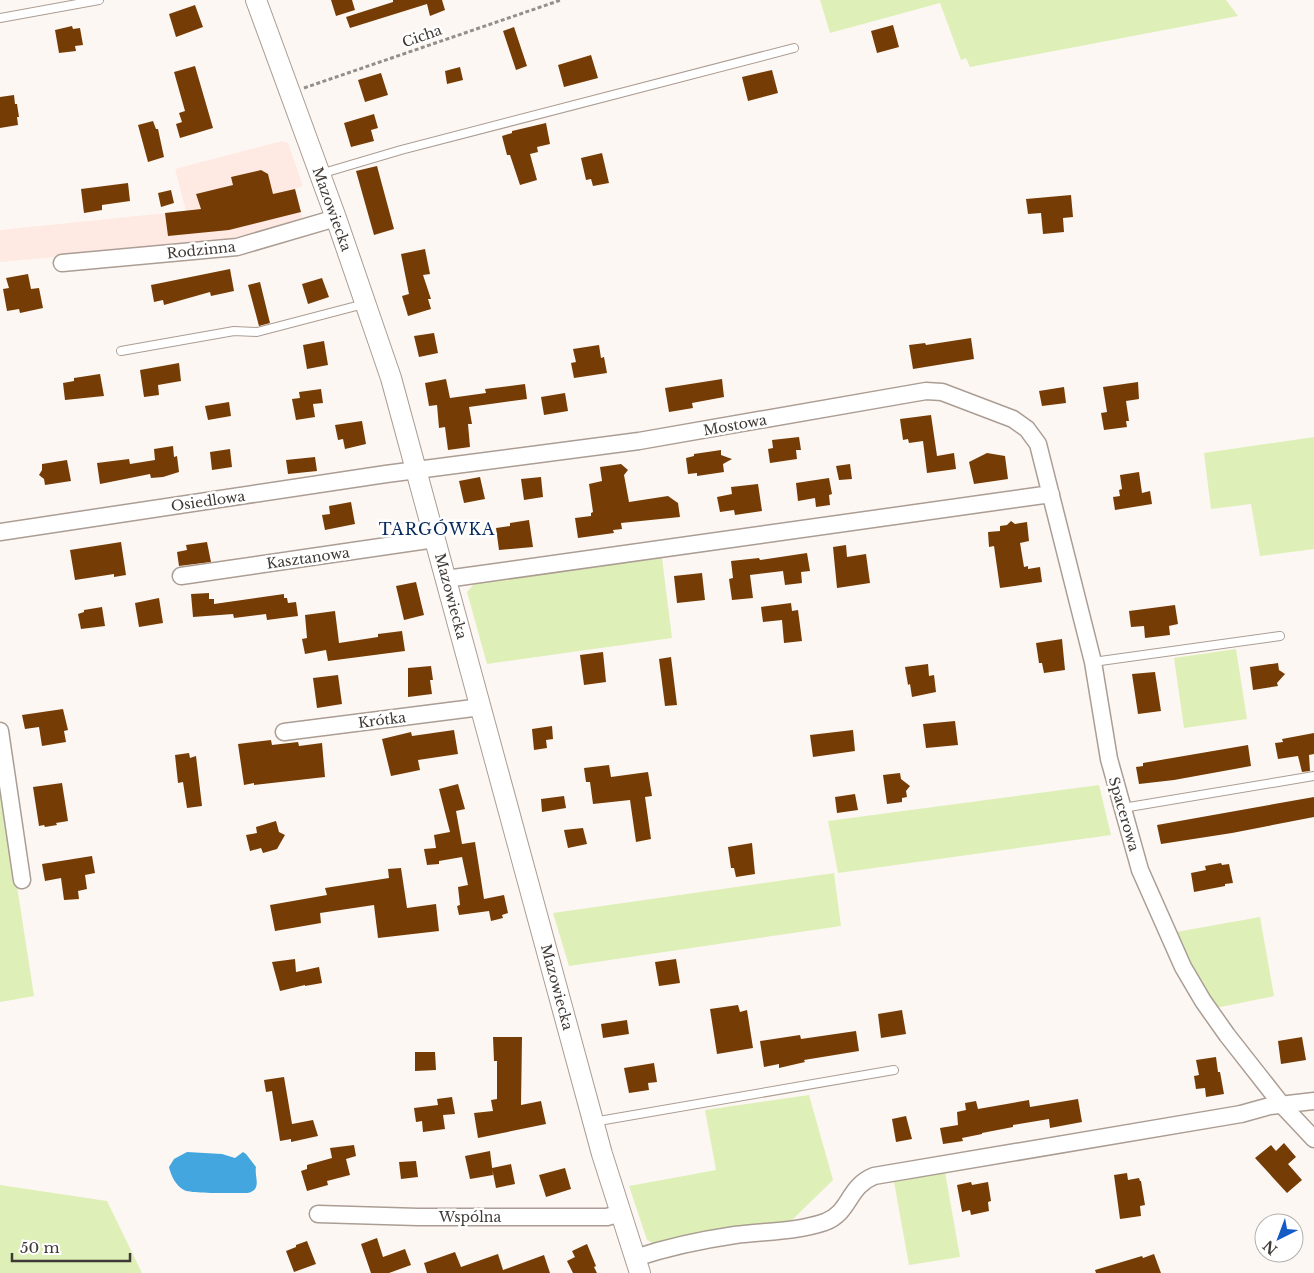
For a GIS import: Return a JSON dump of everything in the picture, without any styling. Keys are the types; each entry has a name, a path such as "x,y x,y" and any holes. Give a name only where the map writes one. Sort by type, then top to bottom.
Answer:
{"street":[{"name":"Mazowiecka","path":"256,0 336,218 391,378 593,1122 638,1266"},
{"name":"Rodzinna","path":"62,263 237,248 336,218"},
{"name":"Mostowa","path":"417,471 639,441 926,392 942,392 1013,419 1028,429 1038,444"},
{"name":"Spacerowa","path":"1038,444 1093,662 1109,760 1140,870 1183,967 1203,1001 1282,1105 1314,1139"},
{"name":"Osiedlowa","path":"0,532 417,471"},
{"path":"446,579 1051,494"},
{"name":"Kasztanowa","path":"181,576 435,539"},
{"name":"Krótka","path":"284,732 481,708"},
{"path":"0,731 22,880"},
{"path":"638,1266 691,1242 789,1230 817,1224 838,1215 858,1185 874,1176 1241,1114 1270,1106 1314,1102"},
{"name":"Wspólna","path":"318,1214 418,1217 607,1217 619,1207"}],"lane":[{"path":"0,18 98,0"},
{"path":"320,175 401,150 794,48"},
{"path":"121,350 234,331 257,332 366,304"},
{"path":"1093,662 1280,636"},
{"path":"1123,808 1314,776"},
{"path":"593,1122 894,1070"}],"path":[{"name":"Cicha","path":"290,92 561,0"}],"shaded area":[{"path":"282,141 288,143 303,186 295,189 303,221 231,241 0,262 0,230 186,211 175,169"}],"green space":[{"path":"820,0 1226,0 1238,16 970,67 966,58 961,60 940,3 830,33"},
{"path":"1314,437 1314,549 1260,556 1251,504 1211,509 1204,453"},
{"path":"662,558 672,638 487,664 467,592 477,580"},
{"path":"1236,649 1247,719 1184,728 1174,658"},
{"path":"0,776 34,996 0,1002"},
{"path":"1099,785 1111,835 838,873 828,821"},
{"path":"834,873 841,926 569,966 553,913"},
{"path":"1260,917 1274,996 1216,1008 1195,978 1176,932"},
{"path":"809,1095 833,1180 789,1223 658,1246 647,1240 629,1186 716,1170 705,1110"},
{"path":"945,1172 960,1257 909,1265 894,1182"},
{"path":"0,1185 107,1201 142,1273 0,1273"}],"water":[{"path":"187,1152 222,1154 235,1158 243,1152 256,1167 257,1183 255,1189 247,1193 204,1193 184,1190 174,1180 169,1167 174,1159"}],"building":[{"path":"331,0 352,0 355,10 336,16"},
{"path":"393,0 442,0 445,10 430,16 427,4 350,28 346,17 393,2"},
{"path":"195,5 203,27 176,37 169,14"},
{"path":"893,25 899,47 877,53 871,31"},
{"path":"72,26 73,29 80,28 83,45 75,46 76,51 59,53 55,30"},
{"path":"514,27 527,66 516,70 503,31"},
{"path":"591,55 598,78 564,87 558,65"},
{"path":"195,66 213,128 180,138 176,124 182,122 179,113 185,111 174,72"},
{"path":"460,67 463,80 447,84 445,71"},
{"path":"772,70 778,93 748,101 742,77"},
{"path":"381,73 388,95 365,102 358,80"},
{"path":"14,95 19,117 17,117 18,125 0,128 0,97"},
{"path":"374,114 378,128 371,130 374,141 351,147 344,123"},
{"path":"153,121 156,129 158,129 164,157 148,162 138,125"},
{"path":"546,123 550,144 537,147 538,152 530,154 537,180 520,185 510,155 507,155 502,136 512,133 512,131"},
{"path":"602,153 609,183 593,186 591,179 586,180 581,158"},
{"path":"377,166 394,229 374,235 356,171"},
{"path":"261,170 268,174 273,194 295,189 301,212 229,230 168,236 165,213 201,209 196,194 233,185 231,177"},
{"path":"128,183 130,201 102,205 102,210 84,213 81,189"},
{"path":"171,190 174,203 161,207 158,193"},
{"path":"1071,195 1073,217 1063,218 1064,232 1043,234 1041,213 1028,214 1026,199"},
{"path":"425,249 430,274 423,275 431,299 428,299 431,309 408,316 402,296 409,294 401,254"},
{"path":"230,269 234,291 211,296 210,292 164,305 163,300 154,302 151,285"},
{"path":"28,274 31,289 39,288 43,308 20,313 19,309 7,311 3,289 9,288 6,278"},
{"path":"322,278 329,297 308,304 302,284"},
{"path":"260,282 270,323 259,326 248,285"},
{"path":"434,333 438,353 419,357 414,336"},
{"path":"971,338 974,359 913,369 909,345 925,343 926,345"},
{"path":"324,341 328,365 307,369 303,345"},
{"path":"599,345 601,358 604,357 607,373 574,378 571,363 576,362 573,349"},
{"path":"179,363 181,381 158,385 159,395 144,397 140,370"},
{"path":"100,374 104,396 65,400 63,383 74,381 74,378"},
{"path":"446,379 450,398 486,393 485,389 525,384 527,399 469,407 472,424 468,424 470,447 448,450 445,427 439,428 437,405 429,406 425,383"},
{"path":"722,379 724,397 692,403 693,408 669,412 665,388"},
{"path":"1138,382 1139,399 1126,401 1129,421 1126,421 1127,427 1104,430 1101,413 1107,412 1103,387"},
{"path":"1064,387 1066,403 1042,406 1039,391"},
{"path":"321,389 323,403 313,404 315,417 296,420 292,399 300,398 299,392"},
{"path":"565,393 568,411 544,415 541,397"},
{"path":"229,402 231,416 208,420 205,406"},
{"path":"931,415 937,456 954,453 956,469 927,473 923,441 909,443 908,439 903,440 900,419"},
{"path":"362,421 366,444 345,449 343,439 338,440 335,425"},
{"path":"799,437 801,450 796,450 797,459 770,463 768,449 773,448 772,440"},
{"path":"173,446 174,457 177,456 179,472 163,477 151,478 150,474 100,484 97,463 129,459 130,464 155,460 154,449"},
{"path":"230,449 232,467 212,470 210,452"},
{"path":"721,450 721,455 732,459 723,464 724,472 697,476 697,473 688,474 686,458 694,456 694,454"},
{"path":"987,453 1005,456 1008,479 974,484 969,462"},
{"path":"315,457 317,471 288,474 286,460"},
{"path":"67,460 71,481 45,485 44,479 39,475 42,470 42,464"},
{"path":"621,464 628,470 624,475 629,502 668,496 678,503 680,517 621,523 622,529 613,530 614,533 578,538 575,518 591,516 593,512 589,484 602,481 600,467"},
{"path":"850,464 852,479 839,480 836,466"},
{"path":"1139,472 1142,493 1150,491 1152,504 1115,510 1113,497 1120,496 1119,490 1122,489 1120,475"},
{"path":"480,477 485,499 464,503 459,481"},
{"path":"541,477 543,497 524,500 521,479"},
{"path":"829,478 832,494 829,495 830,505 816,507 815,498 798,501 796,483"},
{"path":"758,484 762,511 735,515 734,510 720,512 717,497 732,494 731,487"},
{"path":"351,502 355,524 325,530 322,515 330,514 329,506"},
{"path":"529,520 533,547 499,550 496,528 510,526 510,523"},
{"path":"1011,521 1015,524 1027,522 1029,541 1020,543 1024,567 1028,566 1028,569 1040,567 1042,582 1000,588 994,546 989,547 988,532 1000,531 1000,526 1007,525"},
{"path":"121,542 126,575 114,577 114,574 75,580 70,550"},
{"path":"207,542 211,562 179,566 177,552 187,550 186,545"},
{"path":"846,545 847,557 866,554 870,583 837,588 833,547"},
{"path":"807,553 810,571 801,572 802,583 785,585 783,571 750,575 753,598 732,600 729,579 733,578 731,561 759,558 760,560"},
{"path":"702,573 705,600 677,603 674,576"},
{"path":"416,582 424,615 404,620 396,586"},
{"path":"209,593 209,599 214,599 214,604 284,594 284,598 287,598 288,603 296,602 298,616 267,620 266,614 234,618 233,614 193,617 191,594"},
{"path":"159,598 163,623 139,627 135,603"},
{"path":"791,603 792,611 798,610 802,641 784,643 782,620 763,622 761,607"},
{"path":"1175,605 1178,624 1169,626 1170,635 1145,638 1144,626 1131,627 1129,611"},
{"path":"102,607 105,626 81,629 78,614 84,612 84,610"},
{"path":"335,611 339,643 378,637 378,634 402,631 405,651 328,661 326,650 305,654 302,639 307,638 305,615"},
{"path":"1062,639 1065,670 1044,673 1042,663 1039,663 1036,643"},
{"path":"603,652 606,682 584,685 580,655"},
{"path":"671,657 677,705 665,706 659,659"},
{"path":"1278,663 1279,670 1285,674 1277,683 1278,686 1253,690 1250,667"},
{"path":"928,664 929,676 934,675 936,692 912,697 905,667"},
{"path":"431,666 432,694 408,697 408,668"},
{"path":"1155,672 1161,711 1138,714 1132,674"},
{"path":"338,675 342,704 317,708 313,678"},
{"path":"63,709 68,730 64,731 66,742 42,746 39,727 25,729 22,715"},
{"path":"955,721 958,745 926,748 923,724"},
{"path":"552,726 553,739 546,740 547,748 534,750 532,729"},
{"path":"454,730 458,754 418,760 420,770 391,776 382,739 411,732 412,736"},
{"path":"853,730 855,751 813,757 810,735"},
{"path":"1314,733 1314,754 1309,755 1310,771 1302,772 1298,756 1278,759 1275,743 1283,742 1282,739"},
{"path":"271,740 272,745 298,742 299,746 322,743 325,777 244,785 238,744"},
{"path":"1248,745 1251,766 1174,780 1139,784 1136,767 1143,766 1143,763"},
{"path":"189,753 190,758 196,756 202,806 187,808 183,782 178,783 175,755"},
{"path":"609,765 611,777 648,772 652,796 645,797 651,839 636,842 630,800 593,804 590,782 586,782 584,768"},
{"path":"900,773 901,779 910,786 906,791 907,797 902,798 902,802 887,804 883,775"},
{"path":"62,783 68,821 56,823 57,825 39,826 33,787"},
{"path":"458,784 465,809 456,811 462,844 475,842 484,899 504,895 508,913 502,915 503,918 491,921 489,911 459,915 457,906 460,905 458,887 468,885 462,857 439,861 439,864 427,865 424,849 436,848 434,835 450,832 439,789"},
{"path":"855,794 858,810 837,813 835,797"},
{"path":"564,796 566,808 542,812 541,799"},
{"path":"1314,797 1314,817 1232,833 1161,844 1157,825"},
{"path":"276,821 279,832 285,835 277,849 263,853 261,848 250,851 246,835 257,833 256,827"},
{"path":"583,828 587,844 568,848 564,830"},
{"path":"752,843 755,874 736,877 734,868 731,868 728,847"},
{"path":"92,856 95,873 85,875 87,889 78,891 79,899 64,900 61,878 45,881 42,864"},
{"path":"1221,863 1222,865 1229,864 1233,883 1194,892 1191,873 1206,870 1205,866"},
{"path":"401,868 407,908 436,904 439,931 378,938 374,905 320,913 321,923 275,931 270,905 327,895 325,888 389,878 388,869"},
{"path":"295,959 296,972 319,967 322,983 280,991 272,962"},
{"path":"676,959 680,983 659,986 655,962"},
{"path":"738,1005 740,1012 747,1010 753,1048 717,1054 710,1009"},
{"path":"902,1010 906,1034 881,1038 878,1014"},
{"path":"627,1020 629,1034 603,1038 601,1024"},
{"path":"856,1031 859,1051 804,1060 805,1062 779,1068 779,1064 764,1067 760,1041 800,1035 801,1039"},
{"path":"493,1037 522,1037 521,1105 541,1101 546,1124 478,1138 474,1113 493,1111 491,1100 497,1099 497,1061 494,1061"},
{"path":"1302,1037 1306,1060 1281,1064 1278,1041"},
{"path":"415,1052 435,1052 436,1070 415,1071"},
{"path":"1216,1057 1224,1094 1206,1097 1205,1088 1196,1089 1194,1076 1199,1075 1196,1060"},
{"path":"654,1063 657,1082 648,1083 649,1090 629,1093 624,1068"},
{"path":"284,1077 292,1124 313,1120 318,1136 291,1142 291,1139 280,1141 272,1091 266,1092 264,1080"},
{"path":"452,1097 455,1114 443,1115 445,1129 423,1132 422,1121 416,1122 414,1108 438,1105 437,1099"},
{"path":"1078,1099 1082,1122 1050,1128 1049,1119 1013,1125 1013,1127 962,1138 963,1141 943,1144 940,1128 958,1125 957,1112 966,1110 965,1103 976,1101 978,1109 1029,1100 1030,1107"},
{"path":"906,1116 912,1139 896,1142 892,1119"},
{"path":"1284,1143 1296,1157 1288,1164 1302,1180 1287,1193 1255,1158 1271,1145 1276,1151"},
{"path":"354,1145 356,1156 346,1159 350,1175 327,1181 328,1185 307,1191 301,1171 307,1169 307,1165 332,1158 330,1148"},
{"path":"490,1151 493,1175 470,1179 465,1156"},
{"path":"416,1161 418,1177 401,1179 399,1162"},
{"path":"511,1164 515,1184 496,1188 492,1168"},
{"path":"565,1168 571,1189 546,1197 539,1175"},
{"path":"1127,1173 1128,1180 1139,1178 1141,1181 1145,1205 1140,1206 1141,1216 1120,1219 1114,1175"},
{"path":"971,1182 972,1185 988,1182 991,1201 988,1202 989,1211 971,1215 970,1210 962,1212 957,1185"},
{"path":"377,1238 383,1257 405,1249 411,1265 389,1273 371,1273 361,1244"},
{"path":"307,1241 316,1264 294,1272 286,1251"},
{"path":"587,1244 597,1273 573,1273 567,1261 575,1257 572,1251"},
{"path":"455,1252 461,1267 498,1254 503,1270 544,1255 550,1273 427,1273 424,1263"},
{"path":"1154,1254 1161,1273 1096,1273 1095,1270 1142,1256 1143,1258"}],"district":[{"name":"TARGÓWKA","path":"437,529"}]}
